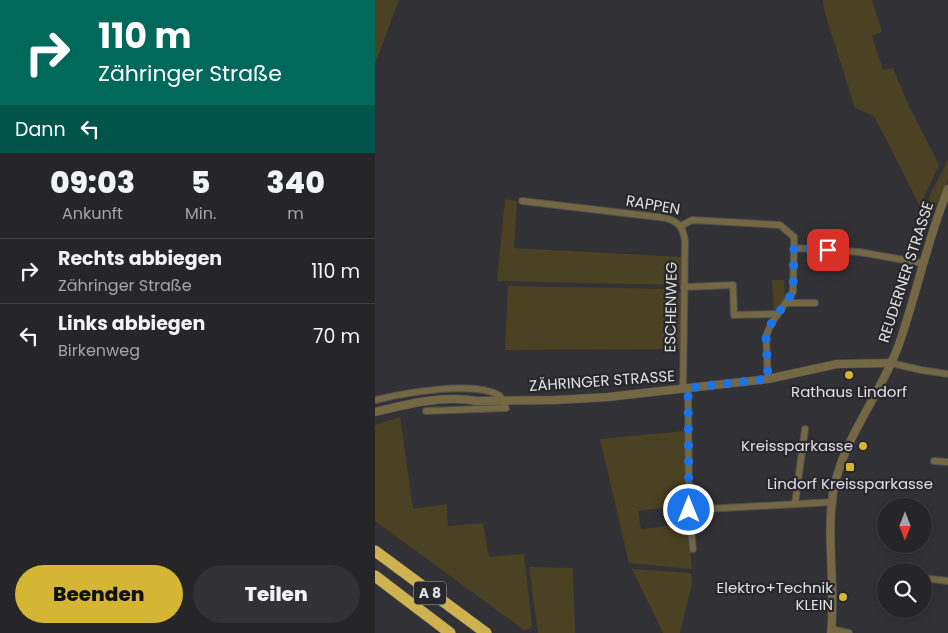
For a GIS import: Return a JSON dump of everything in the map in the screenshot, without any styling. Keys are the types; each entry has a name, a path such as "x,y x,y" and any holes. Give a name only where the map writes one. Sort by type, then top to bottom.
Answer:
{"highway":[{"name":"A 8","path":"375,551 486,633"},
{"name":"A 8","path":"375,576 450,633"}],"street":[{"name":"REUDERNER STRASSE","path":"831,631 834,492 841,466 853,436 891,363 898,345 922,263 948,189"},
{"name":"RAPPEN","path":"522,201 656,216 675,221 681,226 692,220 780,225 794,237 794,248"},
{"name":"ESCHENWEG","path":"681,226 685,241 684,287 689,510 693,549"},
{"path":"768,379 766,336 771,324 793,292 794,248 859,252 922,263"},
{"path":"684,287 733,284 734,315 778,314"},
{"path":"786,303 815,303"},
{"path":"891,363 948,374"},
{"name":"ZÄHRINGER STRASSE","path":"375,412 406,404 443,400 464,399 477,402 580,399 768,379 837,364 891,363"},
{"path":"375,400 418,391 487,389 500,396 506,408 426,411"},
{"path":"795,504 805,429"},
{"path":"934,461 948,462"},
{"path":"689,510 833,502"},
{"path":"932,579 948,581"},
{"path":"831,631 849,633"}],"shaded area":[{"path":"375,0 399,0 375,64"},
{"path":"823,0 872,0 882,32 872,36 883,70 893,68 908,104 939,165 920,206 874,116 855,108 824,10"},
{"path":"948,160 948,180 936,205 931,206 929,197"},
{"path":"505,199 517,201 514,248 683,257 682,285 497,281"},
{"path":"772,280 784,280 785,299 777,311 774,311"},
{"path":"508,286 673,289 682,293 681,349 505,350"},
{"path":"400,417 413,509 447,504 448,526 483,523 489,557 524,554 532,625 530,629 524,630 375,521 375,425"},
{"path":"685,431 686,505 638,511 641,529 688,524 692,569 629,563 600,439"},
{"path":"529,567 573,568 575,633 538,633"},
{"path":"632,569 691,573 692,583 680,633 663,633"}],"place":[{"name":"Rathaus Lindorf","path":"849,375"},
{"name":"Kreissparkasse","path":"863,446"},
{"name":"Lindorf Kreissparkasse","path":"850,467"},
{"name":"Elektro+Technik KLEIN","path":"843,597"}],"route":[{"path":"689,510 688,388 768,379 766,336 771,324 793,292 794,248 828,250"}]}
